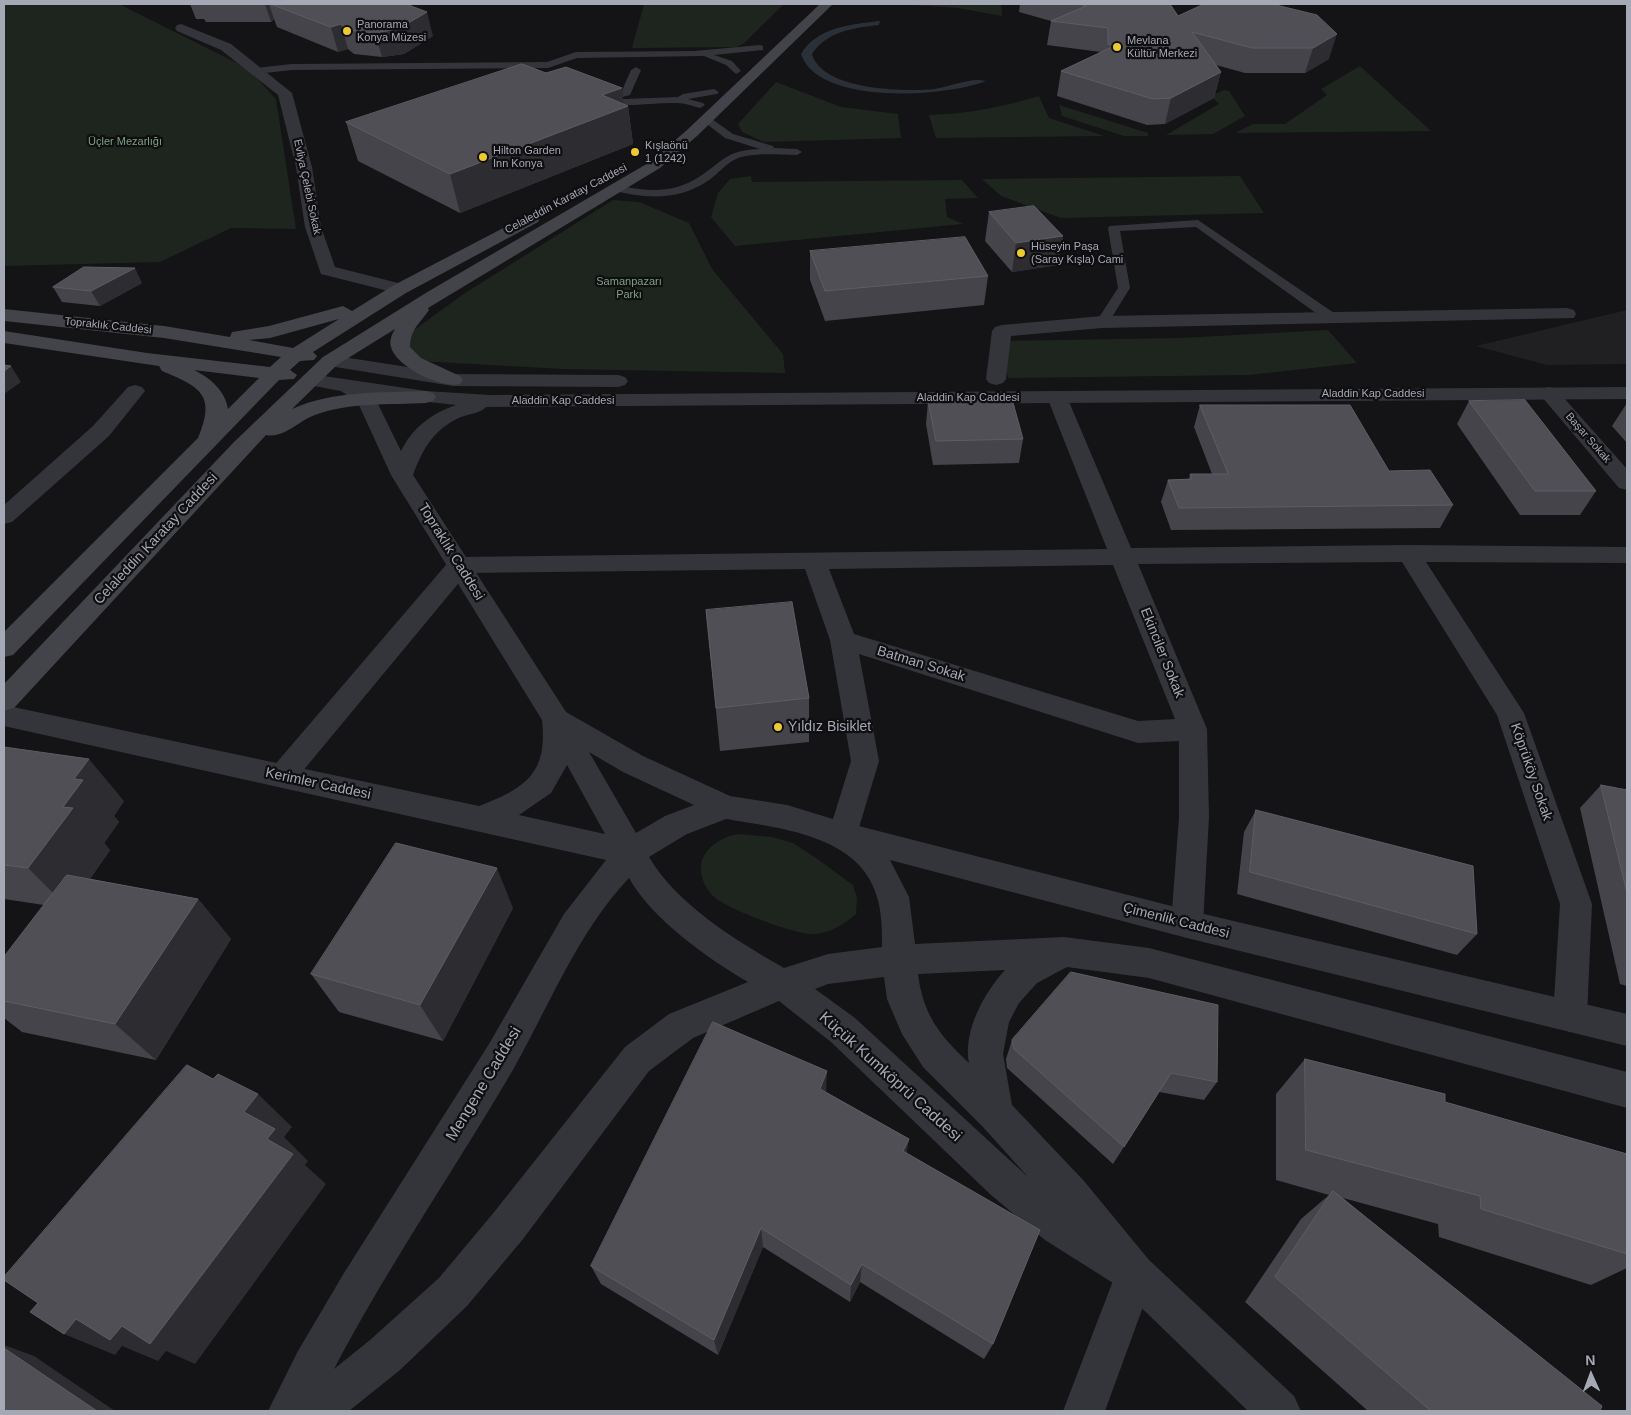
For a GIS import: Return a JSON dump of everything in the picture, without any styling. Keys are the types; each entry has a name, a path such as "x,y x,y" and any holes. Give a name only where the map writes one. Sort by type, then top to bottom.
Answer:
{"main road":[{"name":"Celaleddin Karatay Caddesi","path":"4,701 242,447 330,360 668,155 703,112 714,92 807,4"},
{"name":"Celaleddin Karatay Caddesi","path":"569,198 649,152 703,112 827,4"},
{"name":"Celaleddin Karatay Caddesi","path":"275,373 296,354 400,289 544,211"},
{"path":"164,332 243,336 270,332 333,316 400,289"},
{"path":"436,295 405,324 400,338 401,351 411,363 453,380"},
{"name":"Topraklık Caddesi","path":"4,315 164,332 330,360"},
{"name":"Topraklık Caddesi","path":"6,340 147,359 275,373 310,380"},
{"path":"147,359 175,369 211,391 218,404 218,422 208,440"},
{"path":"4,648 275,373"},
{"path":"242,447 308,411 366,400 426,397"}],"street":[{"name":"Evliya Çelebi Sokak","path":"181,28 226,46 285,93 304,167 313,227 327,270 400,289"},
{"path":"996,379 1002,332 1102,322 1567,314"},
{"name":"Aladdin Kap Caddesi","path":"330,360 453,380 681,382 1322,376"},
{"name":"Başar Sokak","path":"1539,374 1549,393 1627,483"},
{"name":"Aladdin Kap Caddesi","path":"310,380 426,397 490,401 1627,392"},
{"name":"Topraklık Caddesi","path":"348,386 366,400 402,475 556,719 632,853"},
{"path":"4,517 101,431 135,391"},
{"name":"Ekinciler Sokak","path":"1057,397 1193,729 1194,817 1186,924"},
{"path":"402,475 411,450 426,430 446,415 490,401"},
{"path":"282,776 460,565 815,563 1408,553 1627,555"},
{"name":"Köprüköy Sokak","path":"1408,553 1510,713 1576,904 1570,1016"},
{"path":"815,563 843,640 865,761 843,835"},
{"name":"Batman Sokak","path":"843,640 1138,732 1193,729"},
{"name":"Kerimler Caddesi","path":"4,716 479,818 632,853"},
{"path":"479,818 518,802 534,792 545,779 554,763 558,748 556,719"},
{"name":"Topraklık Caddesi","path":"556,719 633,764 726,807"},
{"name":"Çimenlik Caddesi","path":"726,807 787,817 843,835 1186,924 1627,1030"},
{"name":"Mengene Caddesi","path":"289,1411 342,1314 494,1069 571,931 598,890 632,853 688,819 726,807"},
{"name":"Küçük Kumköprü Caddesi","path":"843,835 868,856 882,873 893,897 898,926 899,960 904,999 914,1022 935,1054 996,1114 1070,1196 1135,1274 1280,1411"},
{"name":"Küçük Kumköprü Caddesi","path":"632,853 644,876 665,902 692,925 752,967 782,984 843,1030 1004,1182 1059,1226 1135,1274"},
{"path":"996,1114 985,1054 992,1019 1007,992 1025,972 1064,952"},
{"path":"316,1411 385,1355 453,1292 509,1226 637,1059 681,1026 782,984 828,969 899,960 1064,952 1149,963 1627,1090"},
{"path":"1084,1411 1135,1274"}],"lane":[{"path":"256,70 292,67 548,65 575,52 694,54 760,48"},
{"path":"694,54 729,63 736,71"},
{"path":"625,95 636,70"},
{"path":"714,92 695,97 588,96 624,102 679,100 703,112 729,136 764,148 797,152"},
{"path":"616,188 655,195 673,193 704,179 732,157 753,153 797,152"},
{"path":"1102,322 1124,288 1114,228 1198,223 1332,318"}],"shaded area":[{"path":"880,21 879,25 851,29 825,40 812,54 819,66 831,75 847,82 884,89 934,89 967,81 986,81 967,87 943,91 885,93 856,90 831,82 812,71 801,54 808,45 825,32 847,26"},
{"path":"1627,310 1627,364 1547,365 1476,346"}],"green space":[{"name":"Üçler Mezarlığı","path":"4,4 119,4 247,68 276,99 296,229 231,228 160,262 4,266"},
{"path":"644,4 784,4 743,44 736,47 632,48"},
{"path":"899,4 1001,4 1002,16 958,8"},
{"path":"1360,66 1431,131 1235,133 1253,124 1285,124 1327,95 1321,89"},
{"path":"776,82 841,107 898,114 901,138 764,142 742,132 738,124"},
{"path":"1224,90 1229,91 1245,116 1213,134 1166,135 1219,104 1211,96"},
{"path":"1039,96 1049,118 1104,136 936,138 929,115 984,109"},
{"path":"1059,105 1148,133 1148,136 1124,136 1062,116"},
{"path":"751,176 752,182 962,180 978,198 945,199 947,217 963,224 735,246 711,217 718,193 730,179"},
{"path":"1240,176 1264,213 1061,218 1001,196 982,179"},
{"name":"Samanpazarı Parkı","path":"613,200 639,202 689,223 712,269 783,354 785,373 563,369 419,361 405,351 406,336 462,295"},
{"path":"1328,330 1357,363 1249,375 1008,378 1001,341 1181,338"},
{"path":"738,834 772,837 793,843 816,858 853,885 857,898 856,914 842,925 819,934 813,934 775,925 743,913 718,899 711,894 704,883 701,864 704,855 717,842"}],"building":[{"path":"271,4 406,4 427,12 398,29 375,33 347,30 341,24 331,27"},
{"path":"1077,4 1170,4 1178,16 1204,4 1272,4 1317,15 1337,34 1313,48 1252,48 1192,32 1221,72 1171,98 1153,99 1061,71 1114,46 1108,44 1108,28 1051,21 1086,6"},
{"path":"522,64 546,73 566,67 622,88 602,95 628,106 450,174 346,122"},
{"path":"1034,206 1063,236 1016,243 989,212"},
{"path":"965,237 988,276 825,291 810,251"},
{"path":"84,267 135,268 91,291 53,287"},
{"path":"4,365 11,366 4,371"},
{"path":"1012,399 1023,439 936,441 928,401"},
{"path":"1525,400 1596,491 1535,491 1469,401"},
{"path":"1200,405 1350,405 1389,471 1430,470 1453,505 1179,508 1168,480 1192,479 1190,474 1228,474"},
{"path":"792,602 809,698 716,708 706,610"},
{"path":"4,747 89,759 74,779 83,780 63,807 73,808 28,868 4,865"},
{"path":"1601,785 1627,790 1627,892"},
{"path":"1256,810 1473,866 1477,934 1250,872"},
{"path":"396,843 497,868 420,1005 311,974"},
{"path":"67,875 198,899 115,1024 4,1001 4,957"},
{"path":"1071,972 1218,1005 1217,1082 1171,1073 1124,1147 1014,1049 1012,1040"},
{"path":"713,1022 827,1071 820,1089 909,1139 903,1151 1040,1230 993,1344 862,1264 851,1285 761,1228 714,1340 591,1266"},
{"path":"1305,1059 1445,1094 1445,1102 1627,1154 1627,1254 1481,1209 1480,1196 1306,1150"},
{"path":"187,1065 213,1079 218,1074 258,1094 244,1112 275,1129 267,1139 293,1154 150,1344 122,1326 110,1340 76,1319 64,1334 30,1312 38,1303 4,1280 4,1277"},
{"path":"1333,1191 1602,1406 1600,1411 1431,1411 1275,1277"},
{"path":"4,1348 97,1411 4,1411"}],"place":[{"name":"Panorama Konya Müzesi","path":"347,31"},
{"name":"Mevlana Kültür Merkezi","path":"1117,47"},
{"name":"Kışlaönü 1 (1242)","path":"635,152"},
{"name":"Hilton Garden Inn Konya","path":"483,157"},
{"name":"Hüseyin Paşa (Saray Kışla) Cami","path":"1021,253"},
{"name":"Yıldız Bisiklet","path":"778,727"}]}
